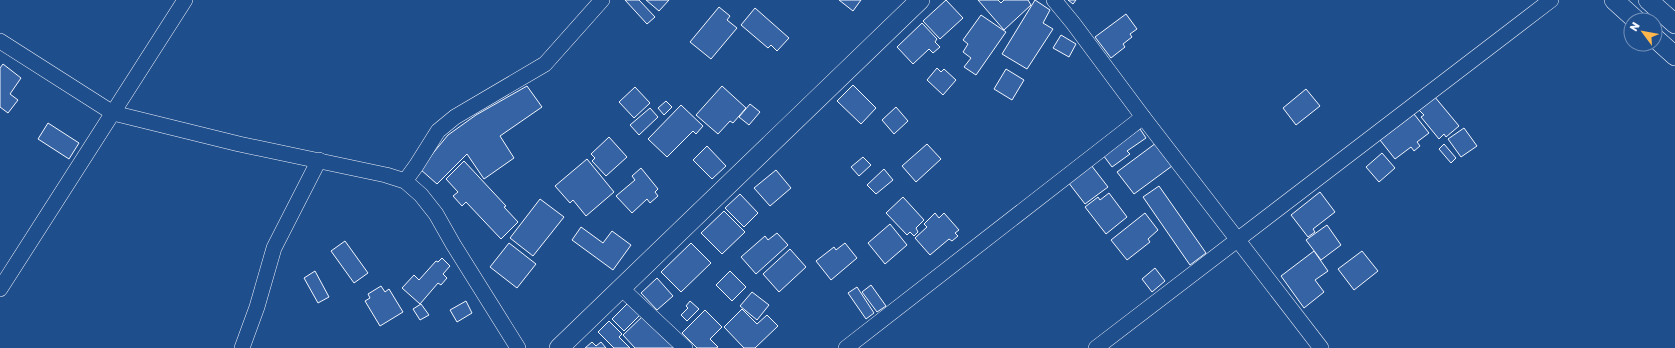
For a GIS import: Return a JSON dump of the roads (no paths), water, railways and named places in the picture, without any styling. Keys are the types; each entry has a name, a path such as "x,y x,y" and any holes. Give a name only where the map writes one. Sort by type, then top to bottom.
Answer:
{"street":[{"path":"0,289 185,0"},
{"path":"405,181 438,131 455,117 544,64 602,0"},
{"path":"558,348 920,0"},
{"path":"1054,0 1074,23 1143,117 1322,348"},
{"path":"1096,348 1551,0"},
{"path":"1614,0 1627,12"},
{"path":"1648,0 1675,24"},
{"path":"0,41 113,113 239,144 397,177 405,181 418,191 436,214 518,348"},
{"path":"1663,45 1675,56"},
{"path":"846,348 1143,117"},
{"path":"242,348 257,307 274,248 319,160"},
{"path":"621,288 685,348"}]}
